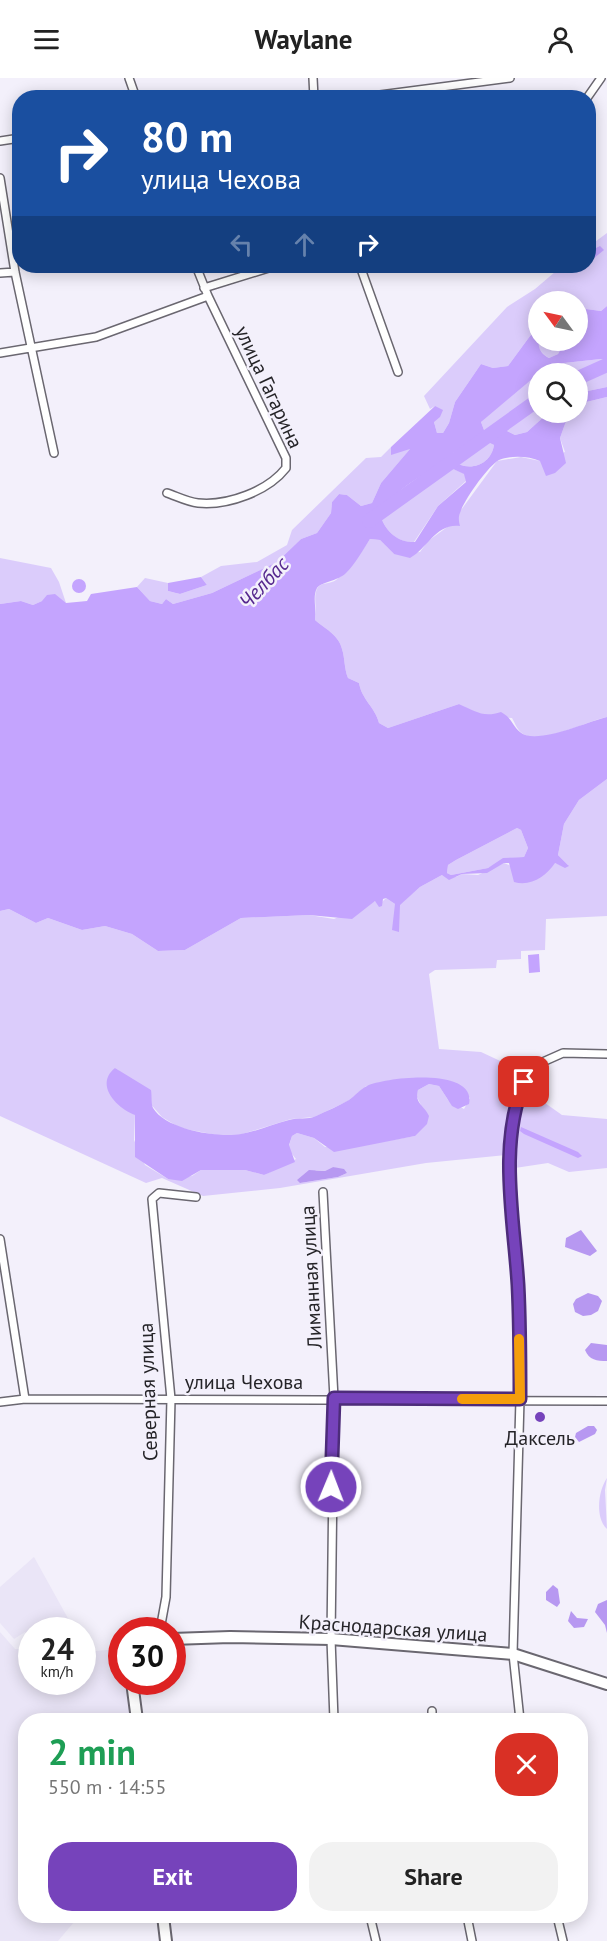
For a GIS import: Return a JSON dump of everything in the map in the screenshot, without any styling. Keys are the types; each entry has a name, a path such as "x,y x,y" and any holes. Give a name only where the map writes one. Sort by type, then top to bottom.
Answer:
{"street":[{"path":"418,90 510,78"},
{"path":"0,178 12,253"},
{"path":"15,273 54,453"},
{"name":"улица Гагарина","path":"166,493 197,503 244,497 281,475 286,468 286,458 199,273"},
{"path":"204,288 252,273"},
{"path":"363,273 398,372"},
{"path":"0,353 96,337 208,296"},
{"path":"519,1713 513,1654 520,1399 518,1289 510,1135 515,1103 530,1070 557,1054 607,1054"},
{"name":"Лиманная улица","path":"323,1192 334,1398 331,1639 334,1713"},
{"name":"Северная улица","path":"162,1617 166,1597 171,1399 152,1199 159,1193 196,1197"},
{"path":"0,1239 24,1399"},
{"name":"улица Чехова","path":"0,1402 24,1399 334,1398 607,1401"},
{"name":"Краснодарская улица","path":"186,1639 230,1637 331,1639 513,1654 607,1684"},
{"path":"134,1695 136,1713"},
{"path":"164,1923 166,1941"},
{"path":"372,1923 376,1941"},
{"path":"468,1923 472,1941"},
{"path":"558,1923 563,1941"}],"shaded area":[{"path":"607,233 607,306 601,311 588,309 588,291 532,291 554,273 596,273 596,241"},
{"path":"528,294 528,339 508,366 493,368 481,364 455,402 449,423 443,433 437,433 434,422 435,406 430,409 424,396 507,307"},
{"path":"542,351 560,351 549,358"},
{"path":"601,359 607,361 607,387 588,391 588,363 564,363"},
{"path":"528,382 528,423 537,423 527,432 515,435 505,430 484,430 481,422 493,408"},
{"path":"607,397 607,717 541,737 523,734 512,718 480,715 459,704 388,728 379,723 359,683 348,678 338,640 315,620 315,595 318,587 341,576 370,539 380,540 394,554 420,552 428,541 450,525 497,461 521,457 540,461 565,452 560,438 565,423 588,423 588,402"},
{"path":"479,438 494,445 488,459 482,463 476,466 462,465 450,457"},
{"path":"391,447 391,454 411,448 381,483 372,503 361,506 347,495 339,494 332,502 331,513 317,533 301,539 277,562 212,593 173,604 166,599 162,604 150,601 137,587 145,578 168,583 168,591 180,594 207,585 201,577 221,566 257,562 287,545 292,530 366,458 381,457"},
{"path":"440,463 465,474 466,481 438,506 414,542 403,541 390,532 381,517 399,492"},
{"path":"0,558 51,568 59,582 66,603 42,601 33,605 21,601 0,604"},
{"path":"607,779 607,916 546,919 545,950 521,951 521,959 497,960 496,968 435,970 429,974 439,1049 481,1052 522,1071 523,1076 508,1116 506,1155 426,1163 280,1188 203,1196 162,1178 146,1183 0,1116 0,911 9,909 36,923 48,918 82,930 105,926 132,934 158,951 185,950 241,918 309,915 334,919 375,901 381,903 386,898 395,904 395,926 398,924 399,905 420,887 442,875 456,877 462,874 478,875 504,863 511,866 555,863 565,867 568,865 558,855 564,824 579,800","holes":["115,1068 126,1076 162,1117 180,1128 217,1135 239,1135 291,1119 314,1117 348,1101 366,1086 451,1081 470,1098 464,1109 448,1100 439,1086 429,1084 418,1090 416,1095 421,1105 415,1136 358,1146 325,1147 314,1138 297,1133 292,1136 288,1149 296,1159 264,1175 245,1170 225,1169 201,1170 192,1176 168,1179 145,1165 134,1140 135,1115","333,1167 347,1173 338,1177 300,1183 316,1170 325,1171"]},
{"path":"517,828 521,830 528,848 524,857 509,858 488,868 451,875 447,873 448,865"},
{"path":"540,1086 544,1089 545,1103 562,1115 607,1119 607,1168 569,1172 548,1163 515,1168 514,1137 520,1106 527,1087"},
{"path":"333,1167 344,1169 347,1173 338,1177 300,1183 297,1180 309,1170 325,1171"},
{"path":"581,1230 597,1251 590,1256 565,1247 566,1238"},
{"path":"588,1293 598,1296 602,1301 598,1311 583,1316 575,1312 573,1304 576,1299"},
{"path":"591,1343 607,1345 607,1361 589,1356 585,1350"},
{"path":"588,1426 594,1426 597,1430 595,1434 579,1442 575,1437 576,1433"},
{"path":"607,1478 605,1490 607,1529 601,1518 599,1504"},
{"path":"34,1557 67,1617 18,1617 18,1636 14,1639 0,1623 0,1587"},
{"path":"553,1585 558,1589 560,1603 557,1607 546,1600 546,1592"},
{"path":"607,1600 607,1633 605,1625 595,1612 598,1604"},
{"path":"571,1611 577,1618 588,1619 584,1627 574,1628 568,1621"},
{"path":"0,1632 15,1649 18,1649 18,1695 96,1695 96,1651 108,1650 108,1695 128,1695 130,1713 18,1713 18,1923 73,1923 58,1941 0,1941"}],"water":[{"path":"600,246 604,250 596,256 596,248"},
{"path":"607,306 607,361 601,359 564,363 528,363 528,382 481,422 484,430 505,430 515,435 527,432 537,423 565,423 560,438 566,463 555,473 546,476 540,461 536,459 514,457 499,460 483,476 466,500 459,515 460,526 452,526 438,532 410,558 394,554 380,540 370,539 346,573 319,586 315,595 315,620 338,640 348,678 359,683 379,723 388,728 459,704 484,714 501,712 520,732 527,736 562,731 607,717 607,779 579,800 564,824 558,855 569,866 565,868 555,863 543,876 526,883 514,882 509,863 504,863 487,873 462,874 449,880 442,875 420,887 400,905 399,932 392,930 395,904 386,898 383,899 382,906 379,907 375,901 352,919 309,915 241,918 185,950 158,951 132,934 105,926 82,930 48,918 36,923 9,909 0,911 0,604 21,601 33,605 42,601 47,595 55,594 66,603 87,601 91,594 137,587 150,601 162,604 166,599 173,604 212,593 277,562 301,539 317,533 331,513 332,502 339,494 347,495 361,506 372,503 381,483 410,449 391,455 391,447 435,406 443,410 434,422 437,433 443,433 449,423 455,402 481,364 493,368 508,366 528,339 528,351 541,351 549,358 560,351 588,351 588,309 601,311","holes":["479,438 494,445 488,459 476,466 462,465 450,457 454,452 462,453 466,444","440,463 464,474 466,482 438,506 415,542 404,541 390,532 381,517 399,492","517,828 521,830 528,848 524,857 503,858 488,868 451,875 447,873 448,865"]},
{"path":"607,387 607,397 588,402 588,391"},
{"path":"201,577 207,585 180,594 168,591 168,583"},
{"path":"76,579 82,579 86,586 82,593 76,593 72,589 72,583"},
{"path":"539,954 540,972 529,973 528,955"},
{"path":"115,1068 151,1090 153,1108 169,1122 194,1131 220,1135 241,1134 292,1119 313,1117 349,1100 367,1086 392,1080 428,1078 459,1084 468,1092 469,1104 458,1109 452,1106 439,1086 429,1084 418,1090 418,1101 429,1116 427,1124 415,1136 334,1152 314,1138 297,1133 292,1136 289,1145 295,1162 264,1175 245,1170 201,1170 182,1181 168,1179 135,1157 135,1115 115,1102 107,1088 109,1075"},
{"path":"521,1127 578,1152 582,1156 578,1158 524,1134 520,1131"}],"waterway":[{"name":"Челбас","path":"588,374 607,365"},
{"name":"Челбас","path":"369,521 528,407"}],"slow traffic":[{"path":"462,1399 520,1399 519,1339"}],"place":[{"name":"Даксель","path":"540,1417"}],"route":[{"path":"331,1487 334,1398 520,1399 518,1289 510,1149 512,1113 524,1082"}]}
